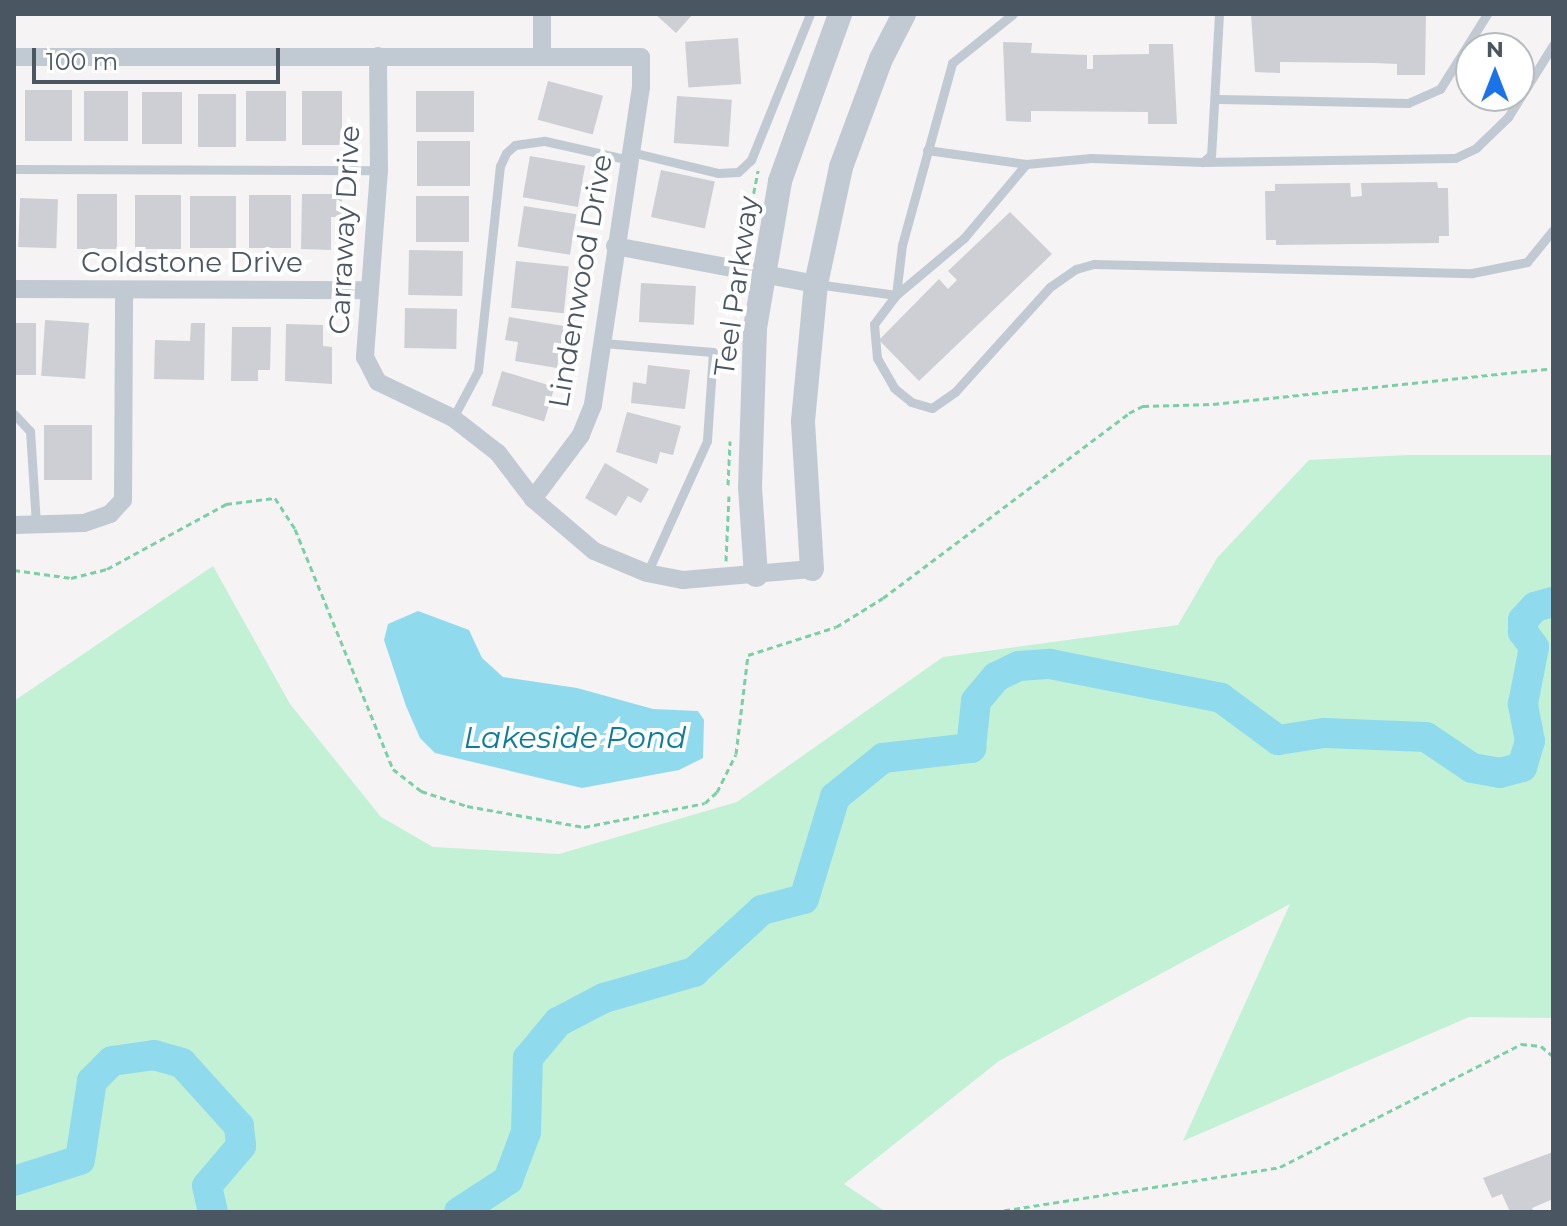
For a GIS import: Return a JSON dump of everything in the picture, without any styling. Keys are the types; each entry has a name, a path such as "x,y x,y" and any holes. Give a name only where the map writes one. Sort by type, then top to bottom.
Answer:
{"street":[{"path":"14,57 542,57 542,14"},
{"name":"Teel Parkway","path":"756,575 751,396 764,274 794,134 840,14"},
{"path":"812,569 803,421 816,284 841,167 881,59 904,14"},
{"name":"Carraway Drive","path":"378,56 379,170 365,357 378,382 453,418 498,453 533,499 594,551 647,573 683,580 812,569"},
{"name":"Lindenwood Drive","path":"533,499 581,435 593,405 599,343 630,156 641,57 542,57"},
{"path":"615,246 816,284"},
{"name":"Coldstone Drive","path":"14,289 369,290"},
{"path":"14,525 84,523 110,514 123,500 124,290"}],"lane":[{"path":"453,418 478,371 500,166 506,153 515,145 545,141 718,173 738,172 751,160 810,14"},
{"path":"896,295 902,245 952,63 1013,14"},
{"path":"1203,162 1211,155 1218,99 1219,14"},
{"path":"1218,99 1408,103 1440,89 1487,14"},
{"path":"927,150 1026,164 1091,158 1203,162 1455,158 1476,148 1508,117 1553,45"},
{"path":"1026,164 964,238 896,295 874,324 877,358 894,388 911,402 932,408 955,392 1050,287 1076,269 1094,264 1472,273 1527,262 1553,230"},
{"path":"14,169 379,170"},
{"path":"816,284 896,295"},
{"path":"599,343 713,352 707,441 647,573"},
{"path":"14,414 30,431 36,525"}],"path":[{"path":"994,1212 1280,1167 1521,1044 1541,1046 1553,1056"}],"green space":[{"path":"1408,455 1553,455 1553,1018 1469,1017 1183,1141 1290,904 999,1061 844,1184 886,1212 14,1212 14,701 213,566 290,704 381,817 433,847 559,854 737,802 943,657 1178,625 1217,558 1309,460"}],"water":[{"name":"Lakeside Pond","path":"418,611 469,630 482,658 503,677 577,688 653,709 698,711 704,720 703,758 679,770 582,788 435,753 420,738 384,640 388,624"}],"building":[{"path":"655,14 693,14 676,33"},
{"path":"1251,14 1426,14 1425,75 1397,75 1397,64 1374,63 1280,62 1280,73 1255,72"},
{"path":"738,38 741,84 688,88 685,42"},
{"path":"1003,42 1032,43 1031,53 1087,55 1087,69 1093,69 1093,55 1149,54 1149,44 1173,44 1177,124 1148,124 1148,112 1031,111 1031,122 1006,121"},
{"path":"548,81 603,96 593,134 538,120"},
{"path":"25,90 72,90 72,141 25,141"},
{"path":"84,91 128,91 128,141 84,141"},
{"path":"246,91 286,91 286,141 246,141"},
{"path":"302,91 342,91 342,145 302,145"},
{"path":"416,91 474,91 474,132 416,132"},
{"path":"142,92 182,92 182,144 142,144"},
{"path":"198,94 236,94 236,147 198,147"},
{"path":"677,96 732,100 729,147 674,143"},
{"path":"417,141 470,141 470,186 417,186"},
{"path":"530,156 585,166 578,207 523,197"},
{"path":"661,170 715,181 705,228 651,217"},
{"path":"1437,182 1438,188 1448,188 1449,236 1439,236 1439,243 1276,245 1276,240 1266,240 1265,191 1275,191 1275,184 1350,183 1351,197 1362,196 1361,183"},
{"path":"77,194 117,194 117,249 77,249"},
{"path":"302,194 342,194 342,217 331,217 331,250 301,249"},
{"path":"135,195 181,195 181,249 135,249"},
{"path":"249,195 291,195 291,248 249,248"},
{"path":"190,196 236,196 236,248 190,248"},
{"path":"416,196 469,196 469,242 416,242"},
{"path":"20,198 58,199 56,248 18,247"},
{"path":"524,206 576,214 570,255 518,246"},
{"path":"1010,212 1052,254 919,381 879,340 939,279 948,289 957,280 948,271"},
{"path":"409,250 463,251 462,296 408,295"},
{"path":"516,261 569,267 564,313 511,308"},
{"path":"641,283 696,286 694,325 639,322"},
{"path":"405,308 457,309 456,349 404,348"},
{"path":"509,317 564,326 557,368 515,361 518,342 505,340"},
{"path":"45,320 89,323 85,379 41,376"},
{"path":"14,323 36,323 36,375 14,375"},
{"path":"191,323 205,323 204,380 154,379 155,340 190,341"},
{"path":"286,324 323,325 323,346 332,347 332,384 285,381"},
{"path":"232,327 271,327 270,370 258,370 258,381 231,381"},
{"path":"648,365 690,370 685,409 631,403 633,382 646,384"},
{"path":"502,371 555,387 544,422 491,405"},
{"path":"627,412 681,426 673,455 660,452 657,464 616,452"},
{"path":"44,425 92,425 92,480 44,480"},
{"path":"605,463 649,489 641,503 628,496 616,516 585,498"},
{"path":"1553,1152 1553,1199 1532,1208 1534,1212 1510,1212 1502,1194 1492,1198 1483,1178"}],"waterway":[{"path":"459,1212 508,1180 526,1132 528,1058 558,1022 604,998 694,972 762,910 804,899 835,797 883,758 971,748 976,701 996,677 1019,666 1050,664 1221,698 1278,740 1324,733 1426,737 1472,768 1500,773 1522,767 1530,741 1523,704 1534,647 1523,632 1523,620 1535,607 1553,602"},
{"path":"14,1181 80,1160 92,1081 112,1061 154,1055 182,1063 239,1126 241,1146 207,1186 213,1212"}]}
